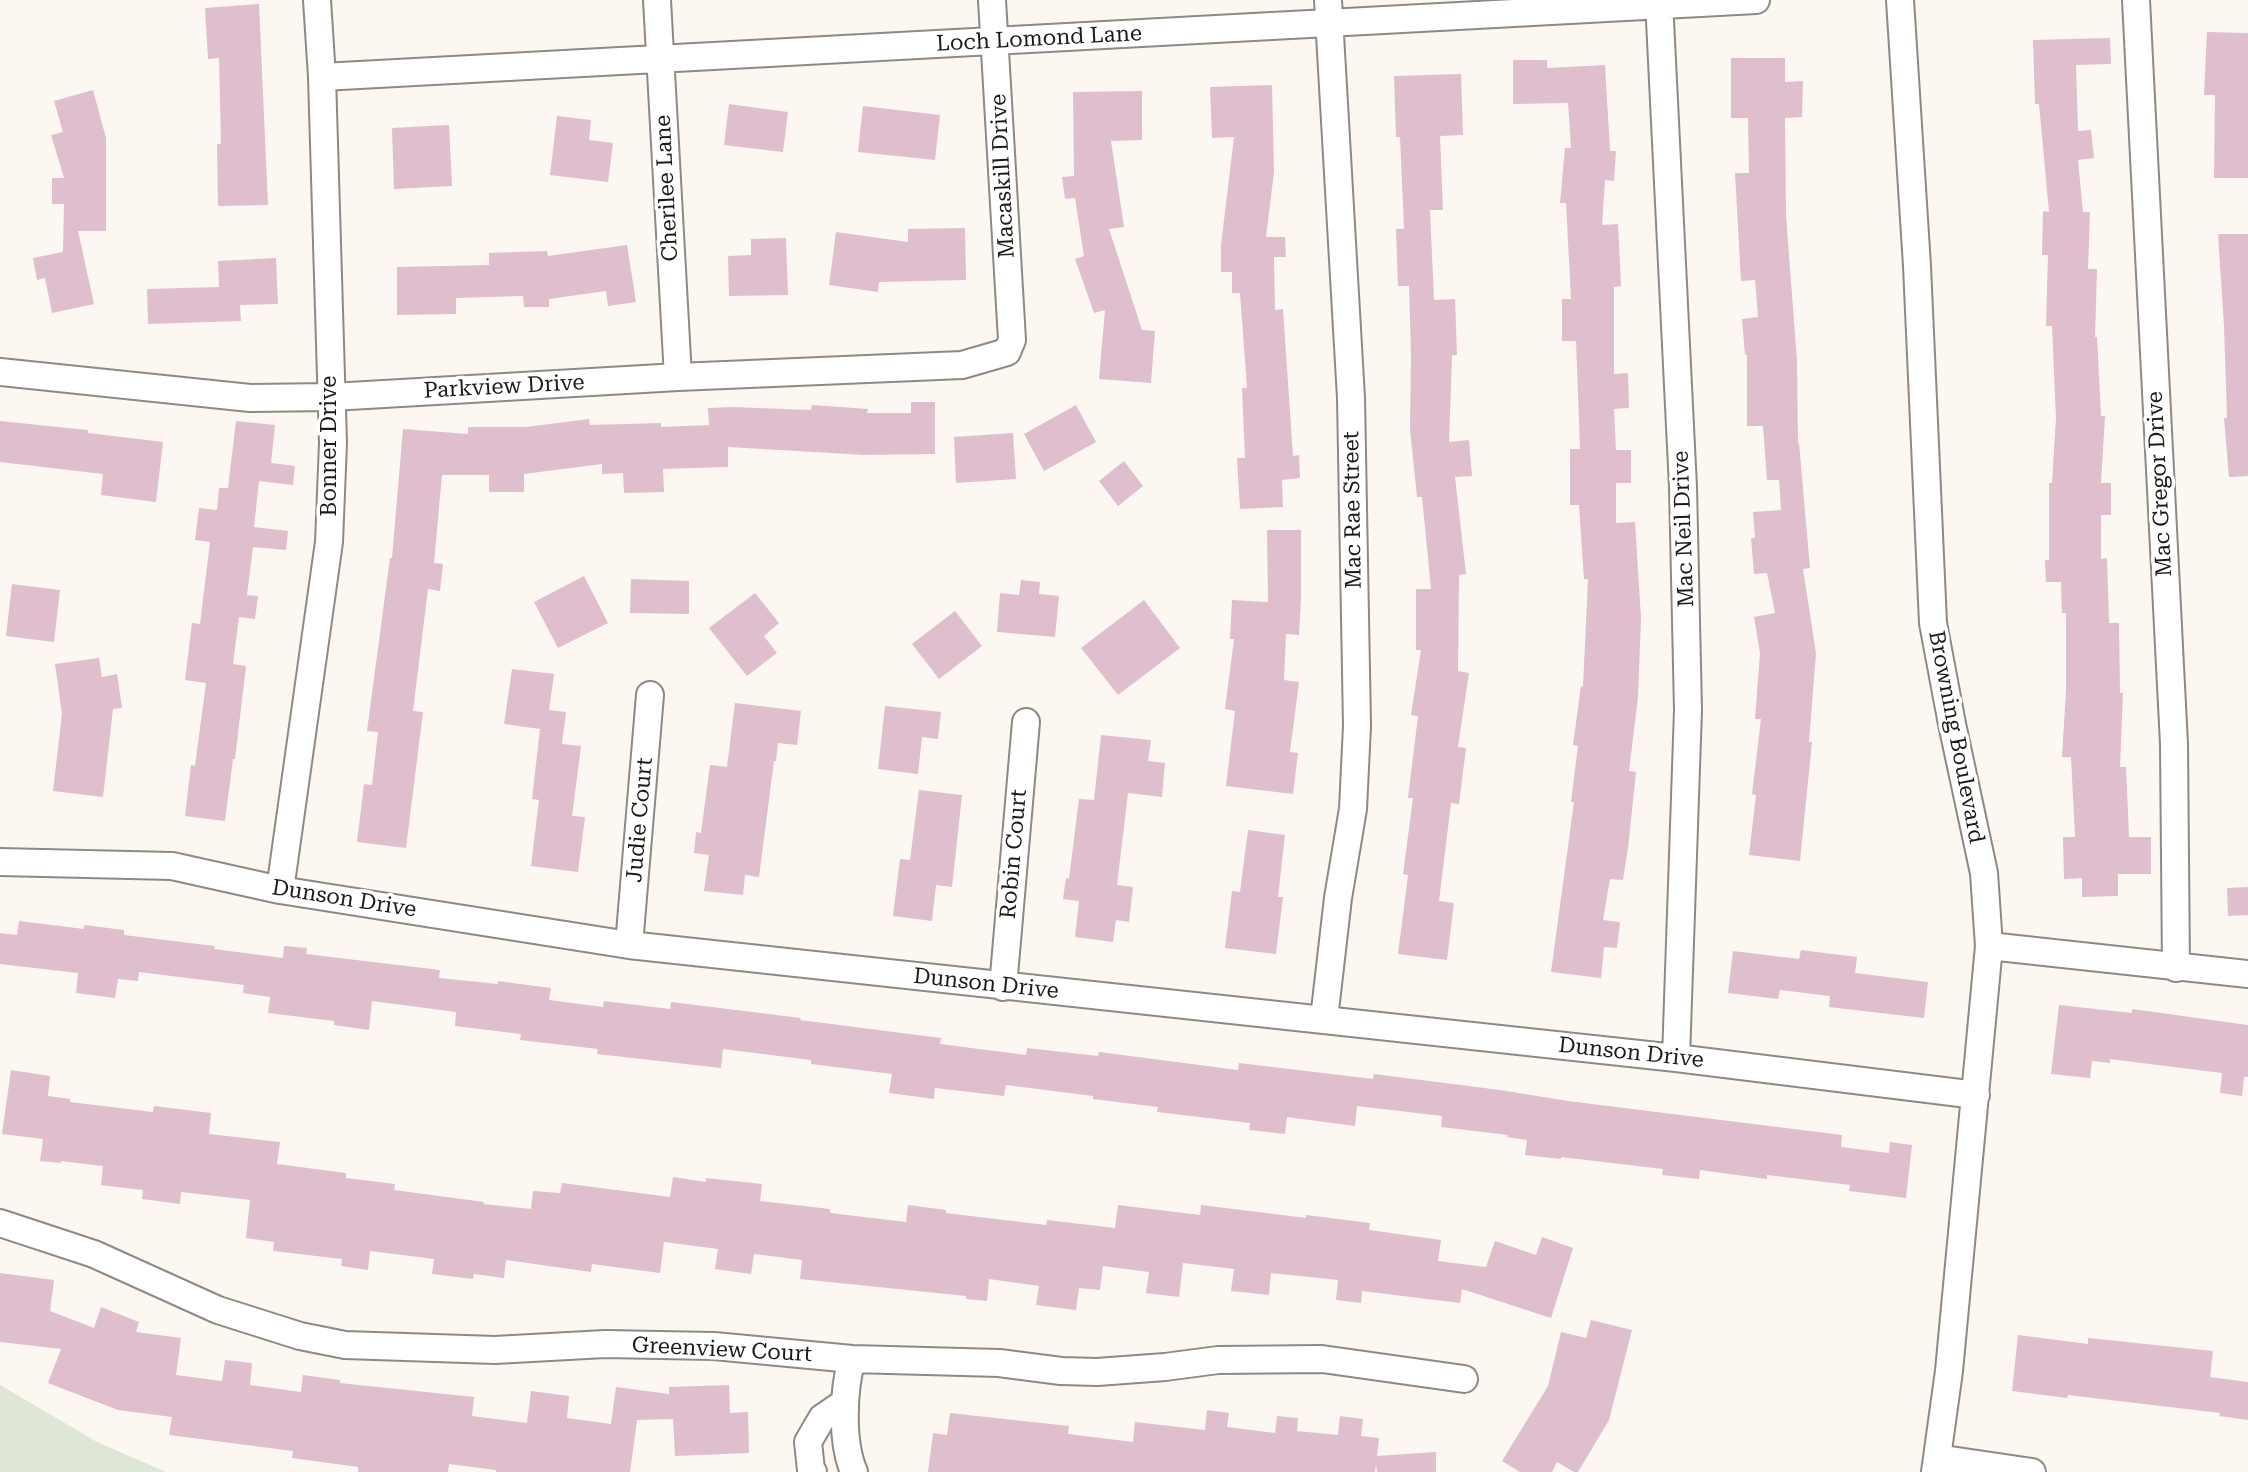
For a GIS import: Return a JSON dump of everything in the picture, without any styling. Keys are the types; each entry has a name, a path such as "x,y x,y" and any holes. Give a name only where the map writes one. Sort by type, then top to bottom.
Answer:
{"street":[{"name":"Bonner Drive","path":"280,890 329,542 332,397 317,0"},
{"name":"Cherilee Lane","path":"657,0 678,377"},
{"name":"Macaskill Drive","path":"992,0 1012,340 1007,352"},
{"name":"Loch Lomond Lane","path":"322,77 995,41 1328,12 1756,0"},
{"name":"Browning Boulevard","path":"1900,0 1917,266 1933,623 1984,873 1989,946 1949,1371 1936,1465"},
{"name":"Mac Gregor Drive","path":"2136,0 2174,744 2176,968"},
{"name":"Mac Neil Drive","path":"1660,3 1683,487 1688,710 1676,1058"},
{"name":"Mac Rae Street","path":"1324,1019 1338,898 1353,809 1357,726 1351,398 1328,12"},
{"name":"Parkview Drive","path":"0,372 250,398 332,397 678,377 962,365 1007,352"},
{"name":"Judie Court","path":"629,945 650,695"},
{"name":"Robin Court","path":"1003,987 1026,722"},
{"name":"Dunson Drive","path":"0,862 172,866 280,890 629,945 1676,1058 1976,1095"},
{"path":"1989,946 2248,974"},
{"name":"Greenview Court","path":"0,1223 94,1254 218,1310 300,1336 345,1345 495,1350 605,1344 714,1346 852,1359 999,1363 1097,1372 1218,1360 1322,1359 1464,1379"},
{"path":"852,1359 844,1403 850,1462 854,1472"},
{"path":"813,1472 808,1442 822,1418 844,1403"},
{"path":"1936,1465 2032,1472"}],"green space":[{"path":"0,1385 97,1442 166,1472 0,1472"}],"building":[{"path":"259,4 268,205 218,206 217,144 221,144 219,58 208,59 205,8"},
{"path":"2207,32 2248,33 2248,178 2214,178 2215,95 2204,95"},
{"path":"2110,38 2111,64 2076,65 2078,131 2091,130 2094,158 2078,160 2083,212 2090,212 2088,269 2097,269 2095,337 2101,416 2105,416 2101,483 2111,483 2111,515 2101,515 2101,559 2107,558 2109,623 2119,623 2120,693 2123,693 2120,767 2126,767 2129,837 2151,837 2151,874 2118,874 2118,896 2082,897 2082,878 2064,879 2063,837 2075,837 2071,757 2062,757 2066,613 2062,613 2061,582 2046,582 2049,483 2052,483 2056,418 2052,326 2046,326 2048,255 2042,255 2043,211 2049,212 2039,104 2035,104 2033,40"},
{"path":"1731,58 1785,58 1785,82 1803,81 1802,117 1785,118 1786,215 1797,361 1798,443 1810,568 1803,569 1816,653 1809,742 1812,742 1800,861 1749,855 1761,719 1755,719 1760,653 1754,617 1775,613 1767,573 1754,574 1751,538 1755,538 1753,512 1781,510 1779,480 1767,480 1763,426 1747,426 1747,355 1742,319 1758,317 1755,280 1741,281 1735,173 1749,173 1748,118 1731,118"},
{"path":"1513,60 1547,60 1547,68 1605,65 1610,151 1616,151 1614,181 1605,180 1602,225 1618,224 1621,286 1614,287 1614,374 1628,373 1629,408 1614,409 1616,450 1631,450 1631,483 1616,483 1616,523 1635,522 1641,618 1638,697 1629,771 1636,772 1628,848 1623,880 1610,879 1603,920 1620,922 1617,948 1604,947 1601,978 1551,972 1574,802 1571,802 1578,746 1573,745 1583,687 1588,579 1584,579 1579,505 1570,505 1570,449 1580,449 1576,341 1562,341 1562,299 1571,299 1566,203 1560,203 1565,148 1571,148 1568,103 1513,104"},
{"path":"1461,74 1463,135 1440,136 1443,210 1430,210 1434,300 1455,299 1457,355 1452,355 1449,442 1469,440 1472,476 1455,477 1466,574 1459,575 1458,671 1469,673 1458,747 1466,748 1459,804 1451,803 1439,901 1454,903 1447,960 1398,954 1408,875 1403,874 1413,798 1408,798 1418,716 1411,715 1421,650 1416,650 1416,589 1431,589 1422,497 1417,497 1410,429 1409,286 1398,286 1396,229 1404,229 1394,76"},
{"path":"1272,85 1274,172 1266,237 1285,237 1286,257 1274,257 1275,310 1283,309 1293,456 1299,455 1300,478 1282,480 1283,507 1240,509 1237,458 1245,458 1242,388 1247,388 1240,293 1232,293 1232,272 1221,272 1221,245 1234,137 1212,138 1210,87"},
{"path":"93,90 106,138 106,231 78,231 94,304 52,313 45,278 37,280 33,258 63,252 64,204 52,204 52,178 64,178 51,135 63,132 54,101"},
{"path":"1142,91 1142,140 1111,141 1124,227 1109,229 1142,330 1155,331 1151,383 1099,379 1105,310 1094,313 1075,259 1084,256 1075,198 1065,199 1062,177 1074,176 1073,92"},
{"path":"729,104 788,112 783,152 724,145"},
{"path":"863,106 940,115 935,160 858,152"},
{"path":"557,116 591,120 589,140 613,143 608,182 550,175"},
{"path":"449,125 452,186 394,189 392,128"},
{"path":"965,228 966,280 879,282 878,292 829,285 836,232 908,242 908,229"},
{"path":"2218,234 2248,234 2248,476 2229,477"},
{"path":"786,238 788,295 729,296 728,256 751,255 751,239"},
{"path":"627,245 636,302 608,306 606,291 549,299 549,307 524,307 523,296 456,298 456,314 397,315 397,267 489,265 489,253 547,251 548,256"},
{"path":"276,258 278,304 240,305 241,321 148,324 147,289 219,287 218,261"},
{"path":"911,402 935,402 935,454 865,455 728,447 728,467 663,469 664,492 624,493 623,473 602,474 602,464 524,474 524,492 489,492 489,475 442,475 434,563 443,564 440,591 428,589 413,711 423,712 406,848 357,842 364,784 372,785 378,732 367,731 392,558 403,429 468,434 468,427 526,427 589,419 590,425 709,425 708,408 811,410 812,405 868,409 867,413 911,413"},
{"path":"1076,405 1096,442 1044,471 1024,434"},
{"path":"0,421 163,442 156,502 101,495 103,474 0,462"},
{"path":"236,421 275,425 271,463 295,466 293,485 259,481 254,527 288,531 286,550 253,547 247,595 258,596 255,619 239,617 233,664 246,666 225,821 185,816 206,683 185,680 192,623 200,624 210,542 195,540 199,508 217,510 219,488 228,488"},
{"path":"1013,433 1016,479 956,483 954,437"},
{"path":"1124,461 1143,486 1118,506 1099,481"},
{"path":"1267,530 1301,530 1299,635 1286,634 1284,680 1299,682 1290,752 1298,753 1293,794 1226,786 1235,711 1225,709 1234,639 1230,639 1232,600 1268,602"},
{"path":"584,576 608,623 558,648 534,602"},
{"path":"631,579 689,581 689,614 630,613"},
{"path":"1021,580 1040,582 1039,594 1059,596 1055,637 997,632 1000,593 1019,595"},
{"path":"12,584 60,590 54,642 6,636"},
{"path":"755,593 779,623 764,636 777,653 747,676 709,628"},
{"path":"1144,600 1180,648 1118,695 1081,648"},
{"path":"955,611 982,646 939,679 912,644"},
{"path":"99,658 102,677 117,674 122,708 113,709 103,797 53,791 62,714 55,664"},
{"path":"512,669 554,674 549,710 566,712 562,744 581,746 572,816 585,817 578,872 531,866 539,800 532,799 540,729 504,724"},
{"path":"735,703 801,711 797,745 778,743 759,877 745,875 743,895 704,891 709,855 694,853 696,832 701,833 710,765 727,767"},
{"path":"885,706 941,712 938,739 922,737 918,774 878,769"},
{"path":"1101,735 1151,740 1148,761 1165,763 1162,797 1128,793 1117,885 1133,887 1129,922 1116,920 1113,942 1075,937 1079,901 1063,899 1066,878 1069,879 1079,799 1094,800"},
{"path":"919,790 962,795 952,887 936,885 932,921 893,916 900,859 910,860"},
{"path":"1248,830 1285,835 1278,897 1283,897 1276,954 1225,948 1232,891 1240,892"},
{"path":"2248,887 2248,915 2228,916 2227,888"},
{"path":"19,921 84,929 84,925 124,930 124,935 283,958 284,946 307,948 306,954 440,970 439,978 551,988 549,1000 603,1007 604,1001 670,1009 671,1002 941,1038 940,1044 1026,1055 1027,1048 1098,1056 1099,1052 1238,1070 1239,1063 1373,1079 1374,1074 1842,1135 1841,1147 1889,1153 1890,1142 1912,1145 1906,1198 1849,1191 1850,1185 1767,1175 1767,1179 1700,1170 1699,1179 1662,1175 1663,1169 1525,1155 1527,1140 1441,1127 1442,1116 1357,1106 1355,1126 1287,1117 1285,1134 1249,1130 1250,1123 1157,1112 1158,1107 1006,1085 1004,1096 935,1088 934,1099 889,1093 892,1074 723,1049 721,1068 597,1054 598,1049 520,1040 521,1034 455,1026 456,1012 372,1001 369,1030 334,1025 334,1021 268,1013 270,997 243,993 244,985 139,972 138,981 118,979 115,998 76,993 78,973 0,964 0,933 17,935"},
{"path":"1801,950 1857,957 1855,973 1928,982 1924,1018 1829,1007 1830,996 1780,990 1778,999 1728,993 1733,951 1799,959"},
{"path":"2059,1005 2132,1013 2132,1009 2248,1025 2248,1077 2244,1077 2242,1096 2220,1093 2222,1073 2110,1059 2110,1063 2092,1061 2090,1078 2051,1074"},
{"path":"11,1070 50,1076 48,1096 70,1099 70,1102 153,1112 154,1106 211,1113 209,1134 280,1142 277,1164 346,1173 346,1178 395,1184 394,1190 483,1204 531,1209 533,1191 560,1193 562,1183 670,1197 673,1177 706,1182 706,1178 762,1184 760,1201 906,1222 908,1205 946,1210 946,1213 1046,1225 1047,1220 1115,1228 1118,1205 1200,1215 1201,1205 1370,1223 1369,1230 1441,1240 1438,1261 1486,1267 1495,1241 1536,1255 1542,1237 1573,1248 1551,1318 1462,1289 1460,1303 1362,1291 1361,1303 1336,1300 1338,1280 1271,1273 1269,1295 1231,1291 1234,1269 1183,1263 1179,1297 1146,1293 1149,1272 1103,1266 1100,1290 1079,1288 1076,1310 1036,1305 1039,1286 989,1279 987,1301 966,1299 966,1296 800,1279 802,1260 754,1254 751,1274 715,1269 718,1249 664,1242 660,1273 592,1264 591,1272 506,1260 504,1278 474,1274 473,1279 432,1274 434,1259 370,1251 368,1270 341,1266 342,1259 273,1251 274,1242 246,1238 250,1200 181,1192 180,1204 142,1199 143,1190 101,1185 103,1166 40,1161 43,1139 2,1134"},
{"path":"0,1273 54,1280 50,1311 94,1328 101,1307 139,1322 136,1332 181,1338 176,1375 222,1381 225,1360 252,1363 250,1385 301,1392 303,1375 340,1380 340,1383 474,1397 472,1416 527,1423 531,1391 569,1396 567,1418 611,1424 616,1387 669,1394 669,1387 729,1385 730,1413 748,1412 749,1453 675,1456 673,1419 637,1420 630,1472 496,1472 449,1464 448,1472 358,1472 358,1467 292,1458 293,1451 169,1435 172,1417 118,1410 48,1383 61,1349 0,1342"},
{"path":"1591,1320 1632,1330 1609,1420 1578,1472 1557,1462 1552,1472 1520,1472 1502,1461 1548,1386 1561,1332 1586,1338"},
{"path":"2018,1335 2088,1344 2088,1338 2213,1351 2210,1377 2248,1382 2248,1420 2219,1416 2220,1413 2012,1391"},
{"path":"1207,1410 1229,1413 1227,1427 1275,1433 1277,1416 1298,1418 1297,1431 1338,1435 1340,1416 1363,1419 1361,1436 1379,1438 1377,1456 1436,1452 1436,1472 1377,1472 1376,1464 1375,1472 928,1472 933,1433 947,1435 950,1413 1069,1426 1068,1434 1133,1442 1135,1422 1205,1430"}]}
